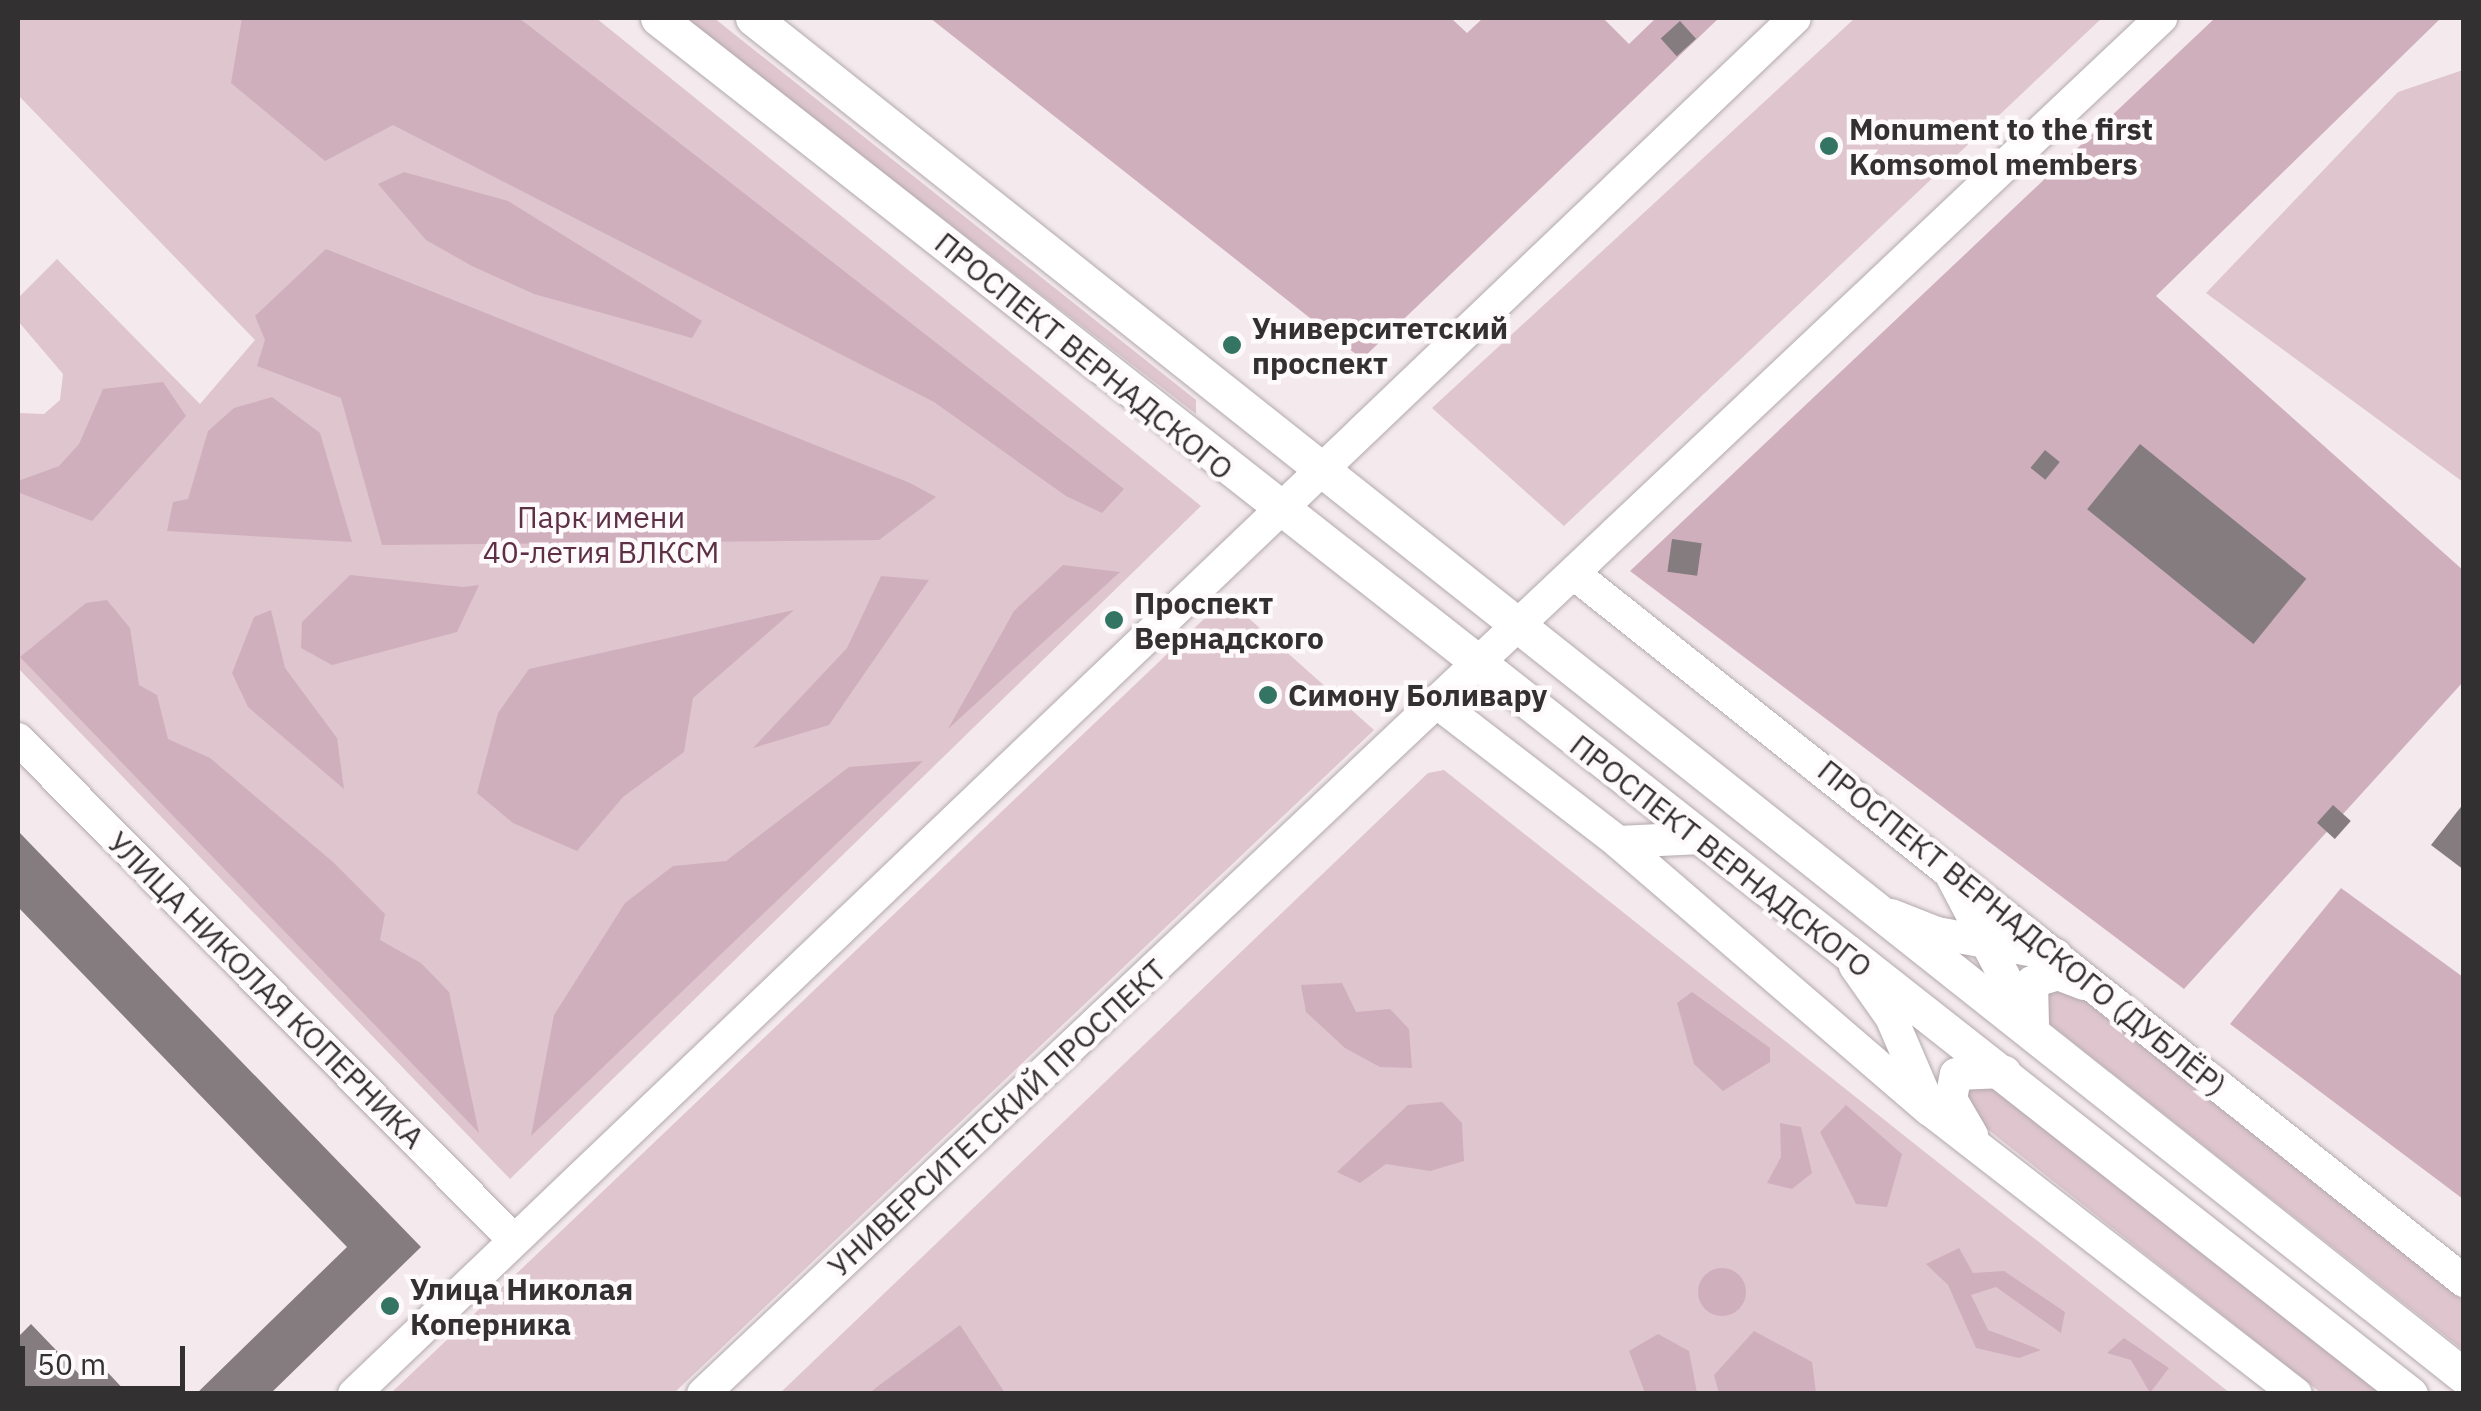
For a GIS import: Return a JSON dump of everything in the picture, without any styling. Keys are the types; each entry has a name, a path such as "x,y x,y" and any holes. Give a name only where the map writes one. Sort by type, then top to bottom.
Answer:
{"main road":[{"name":"ПРОСПЕКТ ВЕРНАДСКОГО","path":"658,18 1274,508 2005,1072 2410,1394"},
{"name":"ПРОСПЕКТ ВЕРНАДСКОГО","path":"753,18 2464,1376"},
{"path":"354,1394 1274,508 1322,468 1796,18"},
{"name":"УНИВЕРСИТЕТСКИЙ ПРОСПЕКТ","path":"704,1394 1438,704 1522,630 2162,18"},
{"name":"ПРОСПЕКТ ВЕРНАДСКОГО (ДУБЛЁР)","path":"1578,577 2067,958 2100,994 2464,1281"},
{"path":"1438,704 1618,842 1930,1110 1978,1143 2296,1394"},
{"name":"УЛИЦА НИКОЛАЯ КОПЕРНИКА","path":"18,739 514,1240"},
{"path":"1618,842 1702,838"},
{"path":"1946,865 2041,1042"},
{"path":"1864,902 1986,943 2067,958"},
{"path":"1840,947 1891,1017 1930,1110"},
{"path":"2041,1042 2028,1011 2032,982 2058,974 2100,994"},
{"path":"1978,1143 1951,1087 1968,1069 2005,1072"}],"green space":[{"name":"Парк имени 40-летия ВЛКСМ","path":"18,18 596,18 1201,506 510,1179 18,668 18,413 44,414 60,400 63,374 18,321 18,298 57,259 200,404 255,340 18,95"},
{"path":"242,18 519,18 1124,489 1102,513 1066,496 934,402 393,125 325,161 231,83"},
{"path":"683,18 714,18 1196,400 1196,414"},
{"path":"930,18 1451,18 1467,33 1483,18 1603,18 1629,44 1656,18 1719,18 1362,359"},
{"path":"1855,18 2102,18 1564,526 1432,408"},
{"path":"2215,18 2441,18 2156,296 2464,571 2463,682 2184,989 1630,571"},
{"path":"2464,70 2463,482 2206,293 2398,92"},
{"path":"404,172 508,201 702,321 692,338 534,294 472,266 426,240 378,184"},
{"path":"326,249 910,483 936,497 879,540 382,545 341,398 257,366 265,340 255,316"},
{"path":"163,382 186,416 92,521 20,493 18,481 59,466 79,444 103,389"},
{"path":"272,397 320,433 352,542 167,531 173,502 188,499 208,431 234,408"},
{"path":"1063,565 1120,572 948,729 1014,611"},
{"path":"350,575 463,587 479,585 457,632 332,665 301,648 302,622"},
{"path":"881,576 929,580 829,725 753,748 847,648"},
{"path":"1226,598 1374,730 674,1393 391,1393"},
{"path":"107,600 130,628 139,685 157,695 168,739 210,758 333,862 385,914 380,940 421,963 449,992 479,1133 20,657 86,603"},
{"path":"271,610 285,668 337,738 344,789 248,707 232,673 254,617"},
{"path":"794,610 693,698 684,752 623,797 577,851 513,823 477,793 498,713 529,669"},
{"path":"923,761 531,1136 554,1015 625,903 673,866 726,861 849,767"},
{"path":"1444,770 2230,1393 779,1394 1428,773"},
{"path":"2341,888 2463,977 2463,1199 2230,1024"},
{"path":"1342,983 1356,1012 1390,1009 1409,1029 1412,1068 1380,1067 1345,1048 1306,1012 1301,985"},
{"path":"2046,986 2076,994 2463,1300 2463,1350 2041,1017"},
{"path":"1692,992 1770,1048 1770,1062 1723,1091 1694,1064 1677,1003"},
{"path":"1986,1076 2389,1393 2321,1393 1967,1113 1966,1083"},
{"path":"1442,1102 1462,1123 1464,1161 1430,1171 1386,1164 1360,1183 1337,1172 1408,1105"},
{"path":"1846,1105 1902,1154 1887,1207 1856,1204 1820,1132"},
{"path":"1780,1123 1801,1127 1812,1173 1792,1189 1767,1183 1781,1157"},
{"path":"1959,1248 1973,1273 2004,1271 2065,1312 2061,1333 1996,1287 1971,1295 1988,1330 2041,1350 2019,1358 1976,1348 1948,1285 1926,1264"},
{"path":"1722,1268 1739,1275 1746,1292 1739,1309 1722,1316 1705,1309 1698,1292 1705,1275"},
{"path":"960,1325 1005,1393 869,1393"},
{"path":"1754,1331 1812,1362 1816,1393 1719,1393 1714,1375"},
{"path":"1658,1334 1689,1351 1697,1393 1645,1393 1629,1351"},
{"path":"2124,1338 2169,1368 2150,1393 2131,1360 2107,1353"}],"building":[{"path":"1680,21 1696,39 1677,56 1661,38"},
{"path":"2140,444 2306,579 2253,644 2087,509"},
{"path":"2045,450 2060,462 2045,480 2031,468"},
{"path":"1672,539 1702,543 1697,576 1667,572"},
{"path":"2464,803 2464,870 2431,845"},
{"path":"2333,805 2351,821 2335,839 2317,823"},
{"path":"18,831 421,1247 270,1394 196,1394 347,1247 18,907"},
{"path":"31,1324 80,1375 96,1360 128,1394 18,1394 18,1337"}],"place":[{"name":"Monument to the first Komsomol members","path":"1829,146"},
{"name":"Университетский проспект","path":"1232,345"},
{"name":"Проспект Вернадского","path":"1114,620"},
{"name":"Симону Боливару","path":"1268,695"},
{"name":"Улица Николая Коперника","path":"390,1306"}]}
